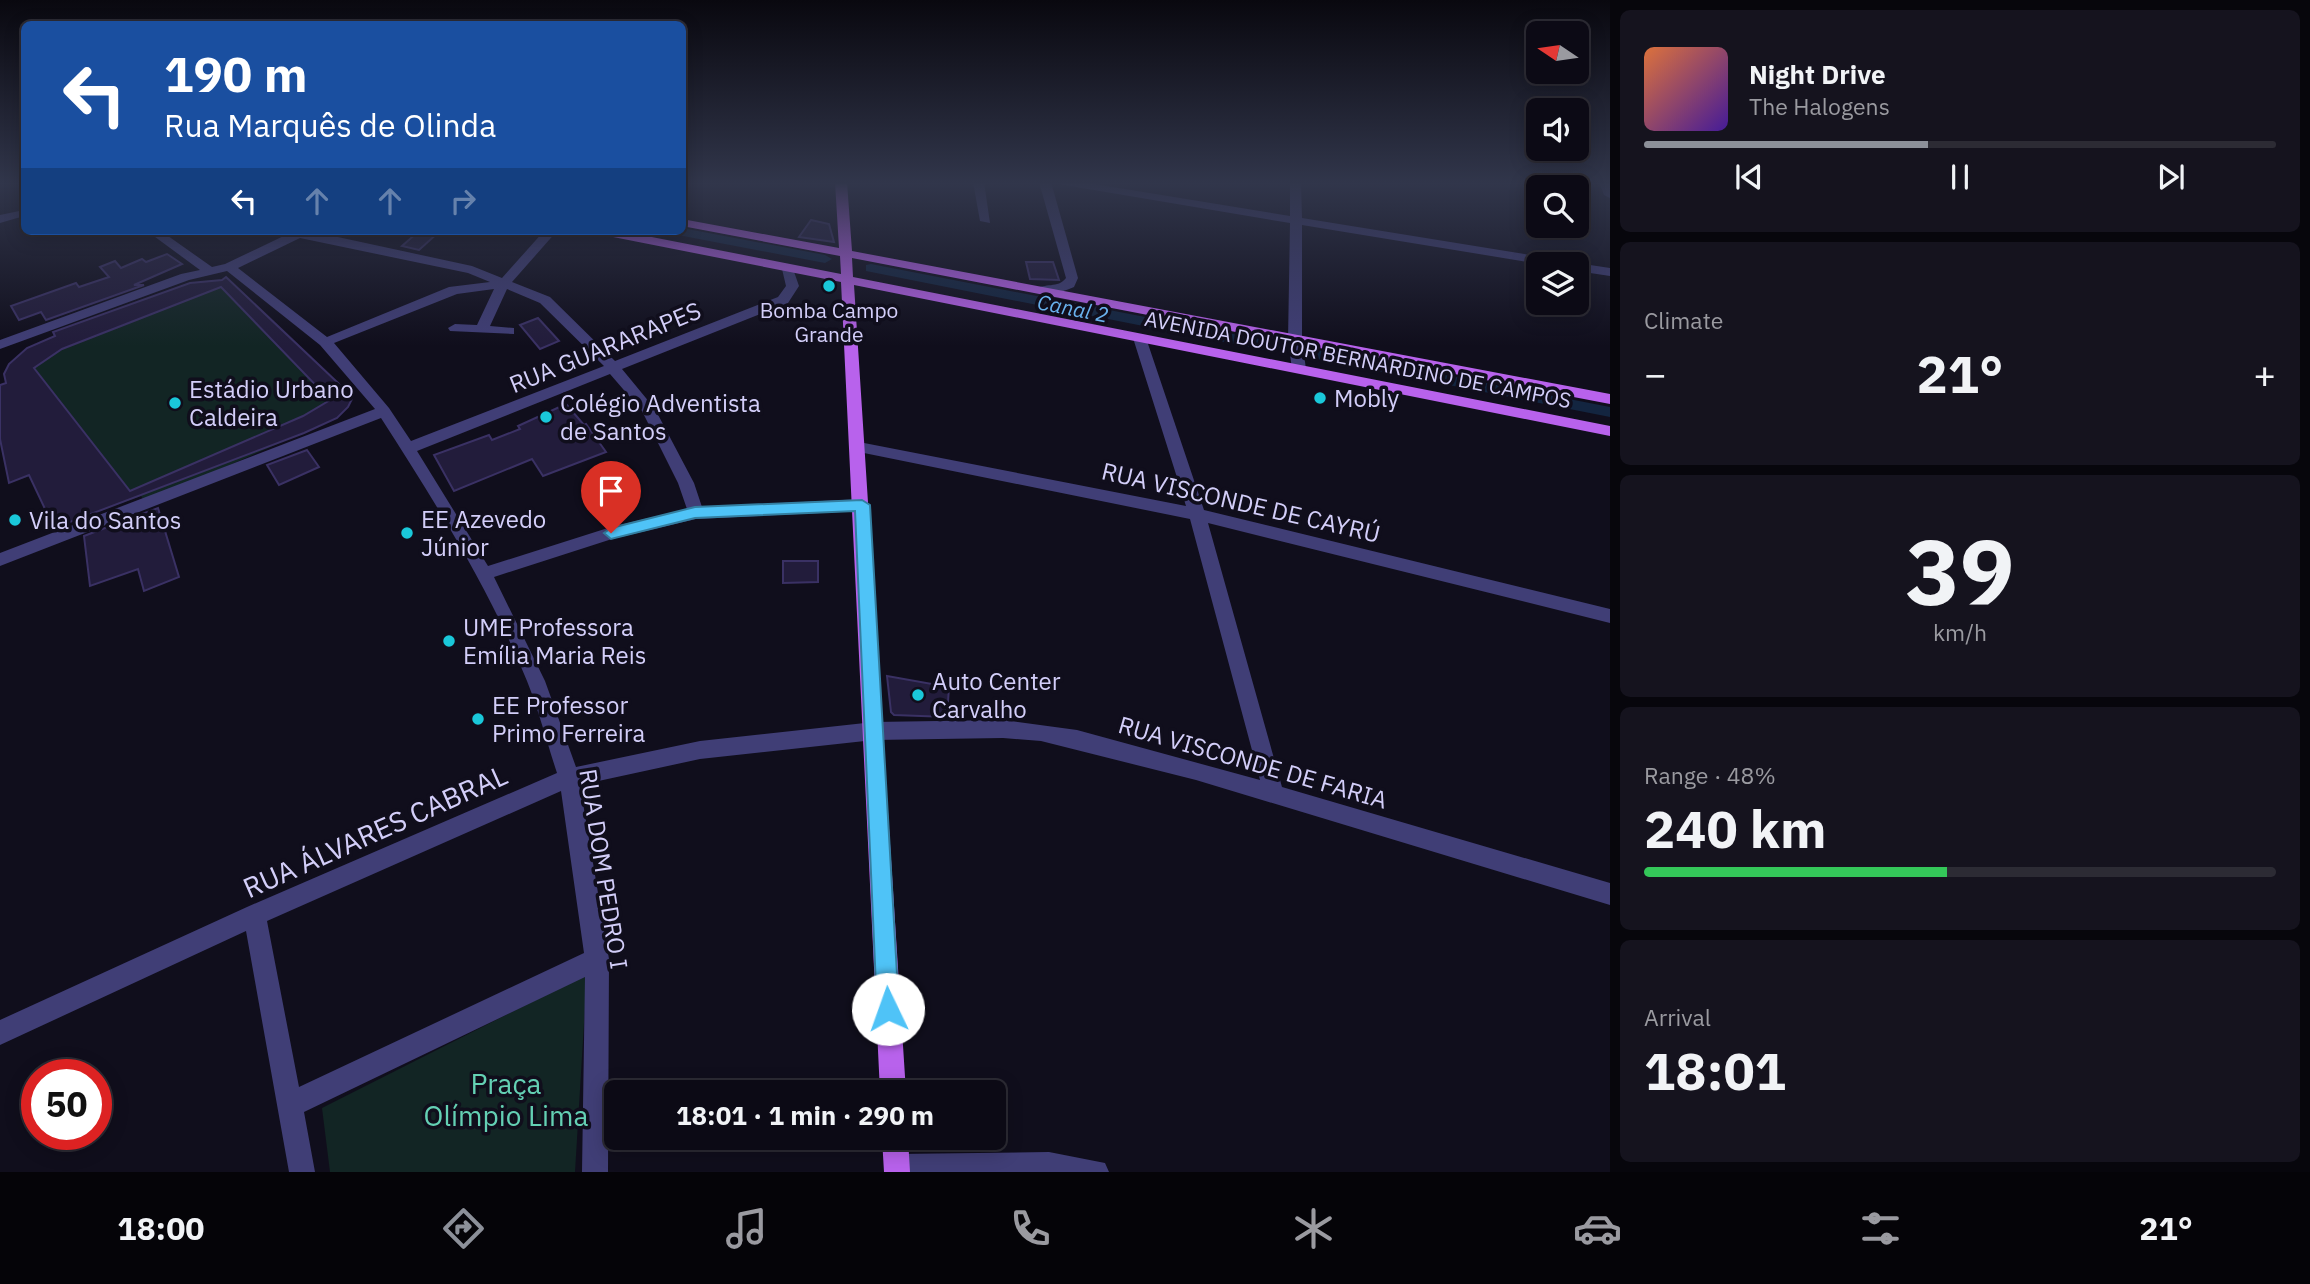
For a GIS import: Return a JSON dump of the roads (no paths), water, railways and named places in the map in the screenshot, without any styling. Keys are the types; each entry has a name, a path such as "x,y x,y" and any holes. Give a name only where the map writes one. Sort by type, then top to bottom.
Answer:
{"main road":[{"name":"AVENIDA DOUTOR BERNARDINO DE CAMPOS","path":"631,237 1610,430"},
{"name":"AVENIDA DOUTOR BERNARDINO DE CAMPOS","path":"756,237 1610,399"},
{"path":"843,237 859,447 892,1080"},
{"path":"896,1150 897,1170"}],"street":[{"name":"RUA DOM PEDRO I","path":"163,237 220,269 325,342 354,373 409,448 484,574 536,681 569,778 597,960 595,1172"},
{"path":"0,345 185,277 220,269 292,237"},
{"path":"323,237 472,270 545,300 556,308 648,409 686,483 695,513"},
{"path":"482,329 503,284 546,237"},
{"path":"1042,290 1062,288 1069,284 1072,278 1060,237"},
{"path":"1295,237 1295,340 1299,369"},
{"path":"1396,237 1526,258"},
{"name":"RUA GUARARAPES","path":"409,448 783,300 792,291 793,283 788,269"},
{"path":"1589,269 1610,272"},
{"path":"325,342 436,295 472,286 503,284"},
{"path":"455,328 509,331"},
{"path":"1140,338 1197,514 1274,794"},
{"path":"0,561 384,411"},
{"name":"RUA VISCONDE DE CAYRÚ","path":"859,447 1197,514 1610,616"},
{"path":"484,574 611,533 695,513 862,505"},
{"name":"RUA VISCONDE DE FARIA","path":"874,731 960,728 1041,732 1169,763 1610,894"},
{"name":"RUA ÁLVARES CABRAL","path":"0,1033 255,915 569,778 700,750 874,731"},
{"path":"255,915 292,1104 302,1172"},
{"path":"292,1104 597,960"},
{"path":"897,1170 1049,1165 1096,1172"}],"waterway":[{"name":"Canal 2","path":"708,237 825,259"},
{"name":"Canal 2","path":"871,268 1274,347"},
{"name":"Canal 2","path":"1317,355 1610,412"}],"place":[{"name":"Bomba Campo Grande","path":"829,286"},
{"name":"Mobly","path":"1320,398"},
{"name":"Estádio Urbano Caldeira","path":"175,403"},
{"name":"Colégio Adventista de Santos","path":"546,417"},
{"name":"Vila do Santos","path":"15,520"},
{"name":"EE Azevedo Júnior","path":"407,533"},
{"name":"UME Professora Emília Maria Reis","path":"449,641"},
{"name":"Auto Center Carvalho","path":"918,695"},
{"name":"EE Professor Primo Ferreira","path":"478,719"}],"park label":[{"name":"Praça Olímpio Lima","path":"506,1099"}]}
